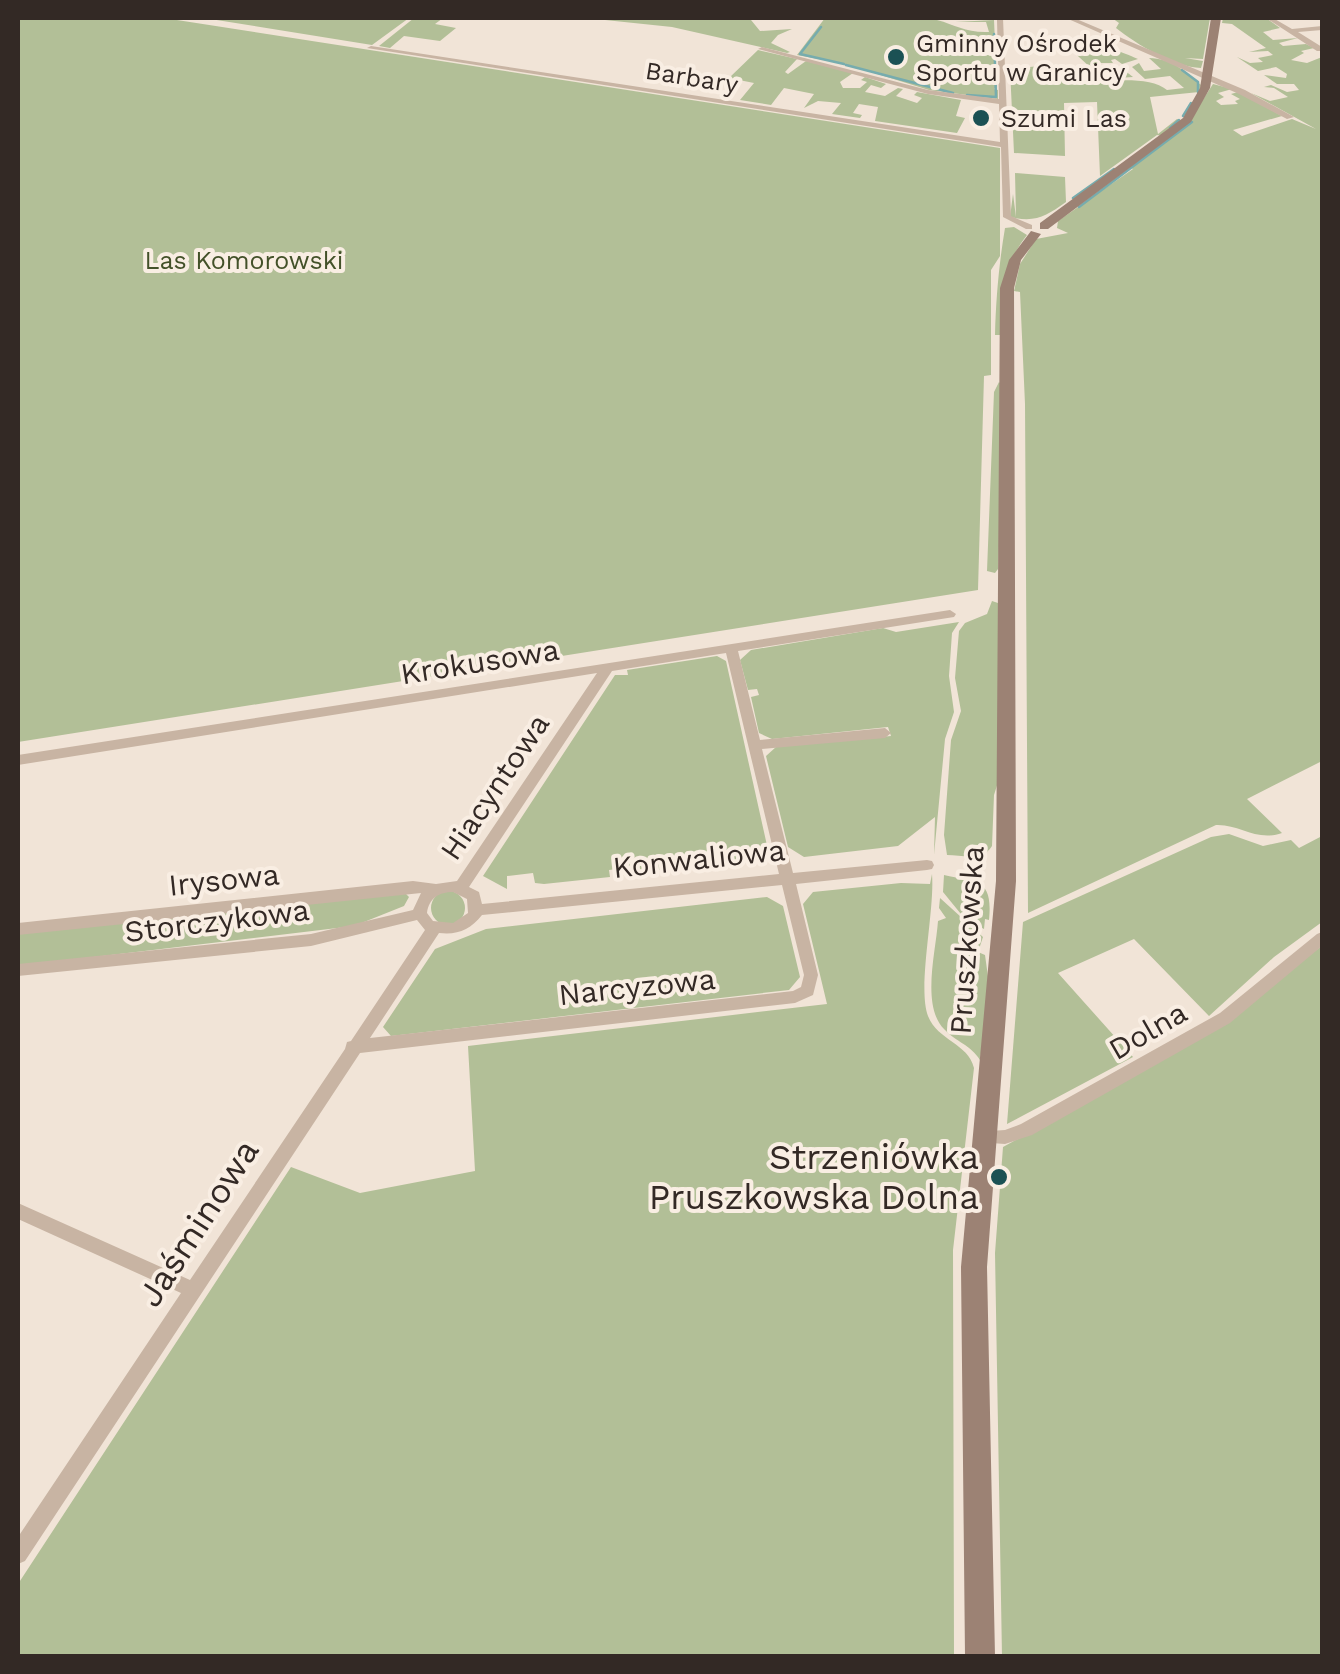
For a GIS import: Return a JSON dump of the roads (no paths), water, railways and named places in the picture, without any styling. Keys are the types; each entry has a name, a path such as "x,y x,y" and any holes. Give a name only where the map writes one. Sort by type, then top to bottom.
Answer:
{"street":[{"path":"928,18 1000,18 1007,218 1036,229"},
{"path":"1070,18 1290,117"},
{"name":"Pruszkowska","path":"980,1656 974,1267 1006,881 1008,288 1015,260 1036,229 1185,121 1203,95 1216,18"},
{"path":"1269,18 1320,49"},
{"path":"1290,31 1322,28"},
{"name":"Barbary","path":"371,48 1006,145"},
{"path":"762,49 928,92 1004,102"},
{"name":"Krokusowa","path":"18,760 950,614"},
{"name":"Narcyzowa","path":"352,1047 802,995 811,987 788,876 730,647"},
{"name":"Hiacyntowa","path":"461,887 608,667"},
{"path":"754,744 885,733"},
{"name":"Konwaliowa","path":"477,910 928,864"},
{"name":"Irysowa","path":"18,929 414,887 435,890"},
{"path":"461,887 474,896 477,910 460,928 434,929 420,914 423,900 435,890 461,887"},
{"name":"Storczykowa","path":"18,970 311,940 420,914"},
{"name":"Jaśminowa","path":"21,1542 434,929"},
{"name":"Dolna","path":"984,1138 1005,1138 1026,1130 1148,1064 1225,1018 1322,938"},
{"path":"18,1211 192,1290"}],"waterway":[{"path":"821,27 800,54 844,64"},
{"path":"967,95 996,97 994,34"},
{"path":"846,65 953,93"},
{"path":"1182,70 1198,82 1198,92"},
{"path":"1183,116 1191,103"},
{"path":"1170,128 1179,120"},
{"path":"1079,207 1192,122"},
{"path":"1073,198 1114,169"}],"place":[{"name":"Gminny Ośrodek Sportu w Granicy","path":"896,57"},
{"name":"Szumi Las","path":"981,118"},
{"name":"Strzeniówka Pruszkowska Dolna","path":"999,1177"}],"park label":[{"name":"Las Komorowski","path":"244,260"}]}
